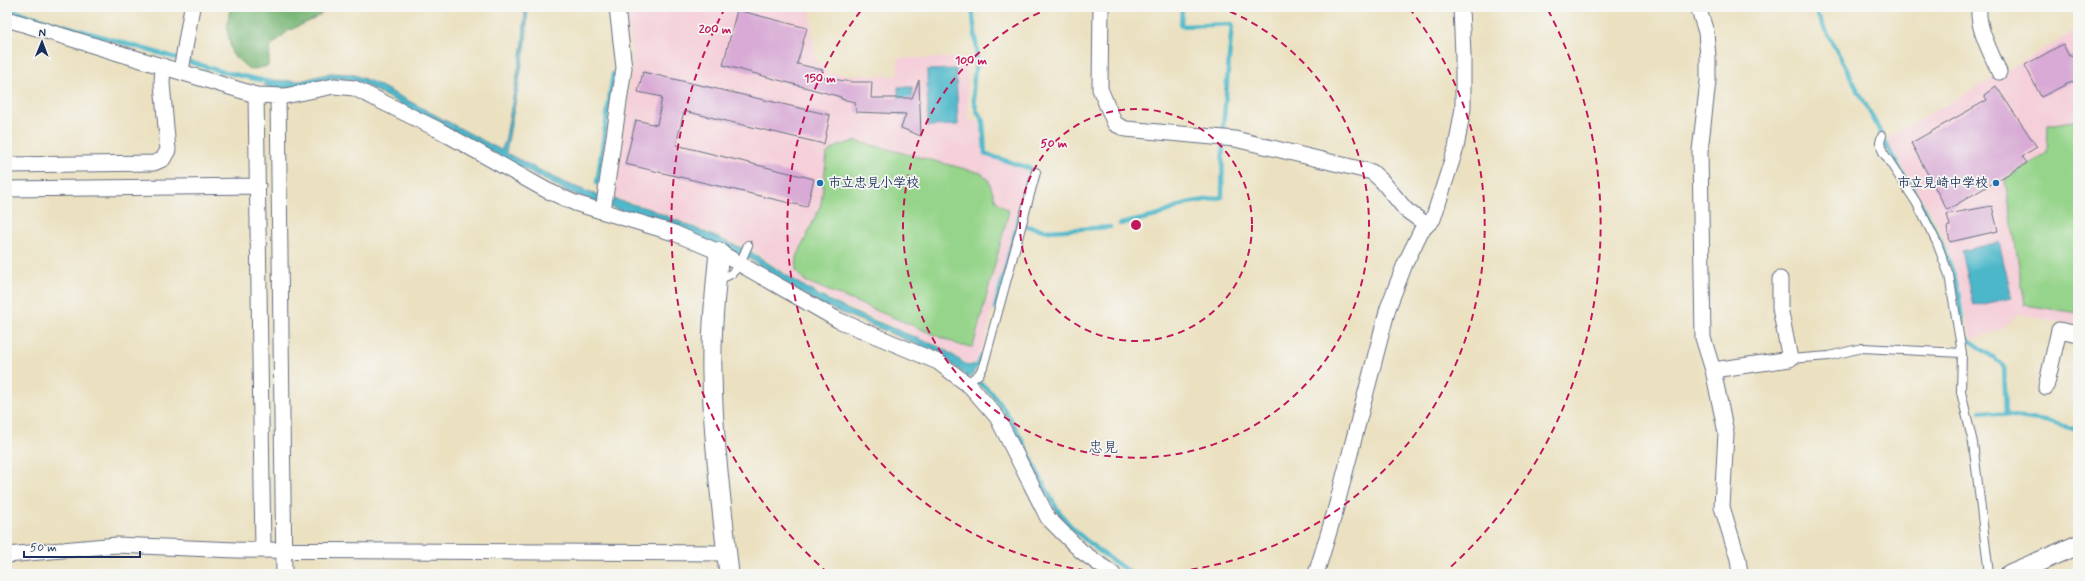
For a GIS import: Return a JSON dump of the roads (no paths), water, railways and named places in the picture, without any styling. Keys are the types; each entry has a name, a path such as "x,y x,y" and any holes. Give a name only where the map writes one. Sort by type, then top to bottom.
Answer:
{"street":[{"path":"181,71 192,7"},
{"path":"603,210 624,68 617,7"},
{"path":"1101,7 1100,89 1115,124 1126,129 1235,139 1372,172 1382,180 1406,210 1427,225"},
{"path":"1316,574 1334,515 1388,308 1405,264 1421,231 1433,219 1454,154 1463,108 1464,56 1461,7"},
{"path":"1698,7 1706,32 1708,57 1708,81 1700,151 1703,338 1712,370 1726,433 1722,507 1738,559 1740,574"},
{"path":"1979,7 1978,15 1982,30 1999,72"},
{"path":"7,19 256,95 285,96 334,86 354,88 437,129 546,190 575,203 603,210 674,233 741,260 788,294 838,320 938,362 966,384 997,417 1048,518 1081,551 1113,574"},
{"path":"7,165 154,164 163,159 168,150 162,83 163,66"},
{"path":"256,95 263,550"},
{"path":"278,96 284,574"},
{"path":"7,189 258,186"},
{"path":"719,252 714,312 712,379 717,471 729,574"},
{"path":"1712,370 1790,359 1780,308 1780,279"},
{"path":"2046,387 2059,330 2078,334"},
{"path":"7,555 117,545 263,550 727,553"},
{"path":"2010,574 2029,570 2078,545"}],"lane":[{"path":"1882,136 1880,142 1883,152 1916,202 1937,243 1949,274 1962,353 1961,392 1973,443 1989,574"},
{"path":"966,384 979,374 983,367 1036,172"},
{"path":"717,279 728,277 736,270 748,245"},
{"path":"1790,359 1828,356 1862,348 1962,353"}],"water":[{"path":"525,7 528,7 526,42 506,153 561,181 591,193 650,209 751,252 820,296 853,312 944,349 968,366 977,364 973,374 969,378 938,353 823,305 792,287 747,257 703,239 568,192 361,83 338,78 287,88 270,87 264,85 267,80 301,81 330,73 352,74 375,83 501,150 505,142 523,43"},
{"path":"956,69 958,125 928,126 927,70"},
{"path":"898,87 912,87 913,115 899,115"},
{"path":"1999,242 2012,298 1974,306 1962,251"}],"waterway":[{"path":"972,7 977,51 973,88 974,100 977,111 983,121 985,154 1032,169 995,308"},
{"path":"1182,7 1181,26 1232,24 1223,129"},
{"path":"1813,7 1881,133"},
{"path":"7,9 224,72 270,82"},
{"path":"597,183 613,74"},
{"path":"1885,143 1922,206 1947,256 1957,288 1964,337 2000,362 2004,368 2006,415"},
{"path":"1120,224 1156,216 1187,203 1222,197 1223,144"},
{"path":"1026,226 1049,231 1110,227"},
{"path":"973,369 978,365 982,355"},
{"path":"974,378 992,393 1004,409 1013,423 1042,482 1065,519 1082,537 1132,574"},
{"path":"1980,411 2045,421 2078,430"}],"place":[{"name":"市立忠見小学校","path":"820,183"},
{"name":"市立見崎中学校","path":"1996,183"}],"district":[{"name":"忠見","path":"1103,448"}]}
